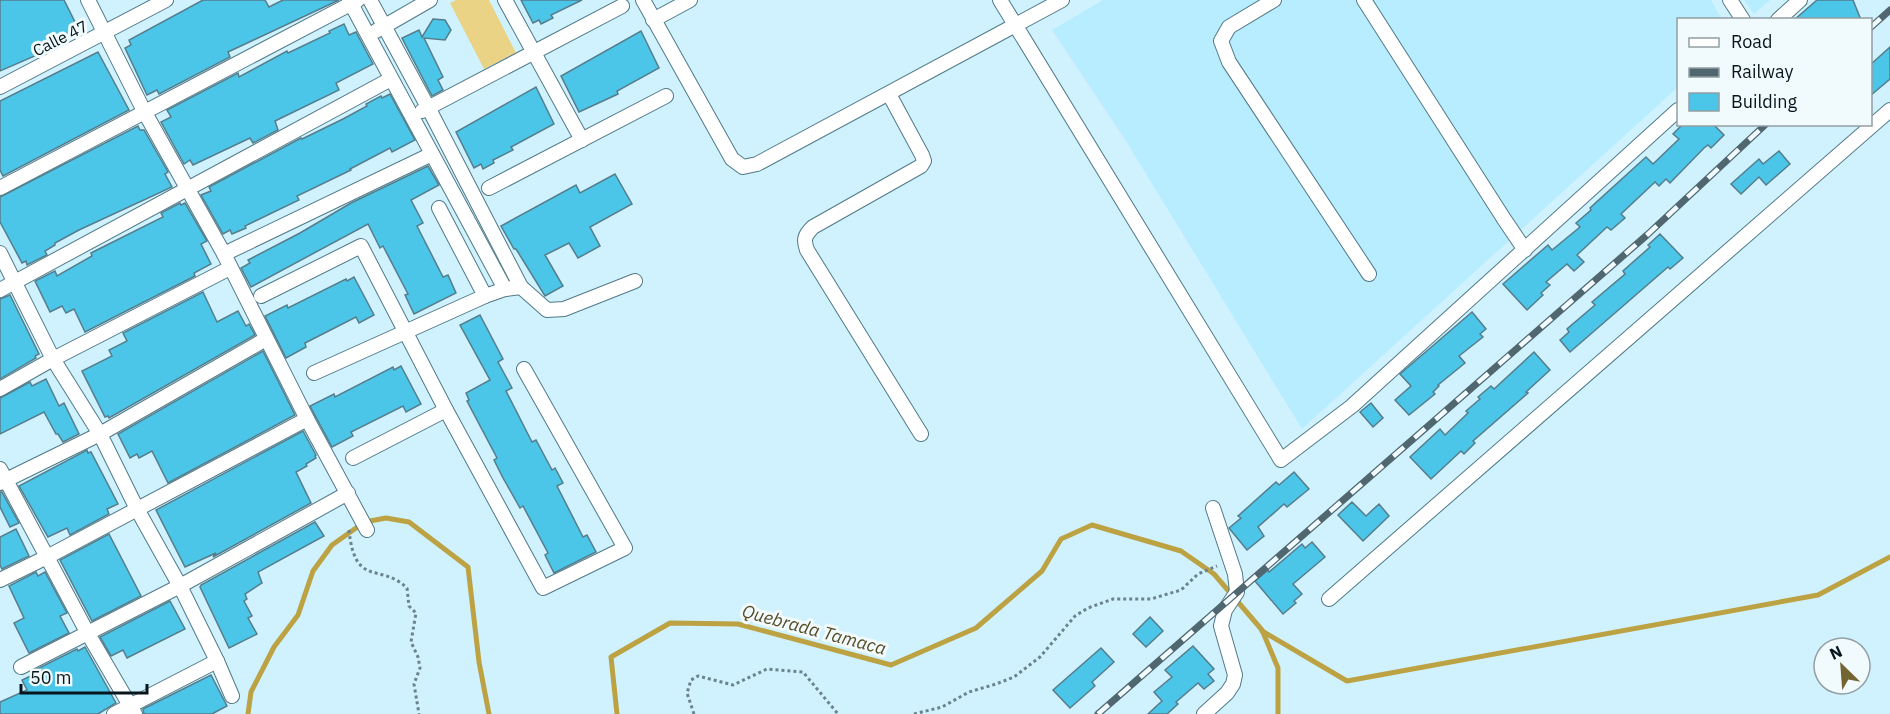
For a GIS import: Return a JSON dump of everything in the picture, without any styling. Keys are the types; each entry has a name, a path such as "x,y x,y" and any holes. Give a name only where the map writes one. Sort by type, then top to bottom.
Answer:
{"street":[{"path":"88,0 144,111 224,254 266,339 367,530"},
{"name":"Calle 47","path":"0,87 166,0"},
{"path":"370,0 429,108 521,287 547,310 564,309 635,281"},
{"path":"369,35 430,0"},
{"path":"505,0 582,140"},
{"path":"643,0 732,159 743,167 757,164 1062,0"},
{"path":"653,20 690,0"},
{"path":"1000,0 1281,460 1352,406 1677,111"},
{"path":"1274,0 1229,27 1221,41 1229,62 1369,274"},
{"path":"1364,0 1497,209 1526,250"},
{"path":"1730,0 1742,18"},
{"path":"1780,18 1800,0"},
{"path":"0,188 352,1 391,79 505,289"},
{"path":"412,116 622,6"},
{"path":"0,290 391,79"},
{"path":"889,94 924,161 921,166 813,226 806,233 804,241 807,250 921,434"},
{"path":"489,188 666,96"},
{"path":"1872,126 1890,110"},
{"path":"1329,599 1872,126"},
{"path":"224,254 432,154"},
{"path":"439,208 485,296"},
{"path":"261,296 361,246 446,410 543,588 625,548 524,369"},
{"path":"0,254 53,359 100,434 137,509 180,586 232,696"},
{"path":"0,389 53,359 231,268"},
{"path":"314,374 485,296 505,289 521,287"},
{"path":"133,710 87,632 2,477 100,434 266,339"},
{"path":"353,458 446,410"},
{"path":"0,580 307,418"},
{"path":"21,667 180,586 348,493"},
{"path":"1204,714 1227,693 1233,684 1235,675 1221,626 1225,610 1237,592 1231,560 1213,508"},
{"path":"114,714 133,710 217,661"}],"path":[{"path":"348,524 352,549 357,562 376,574 399,580 407,588 409,606 416,613 411,642 420,668 414,684 419,714"},
{"path":"914,714 942,707 969,692 1014,677 1040,657 1075,616 1088,608 1113,599 1151,599 1181,590 1198,574 1231,560"},
{"path":"694,714 687,693 691,680 698,676 733,685 767,669 803,672 838,714"}],"shaded area":[{"path":"456,0 489,0 516,53 484,69 450,3"},
{"path":"1103,0 1711,0 1721,18 1677,18 1677,88 1302,429 1124,138 1052,30"},
{"path":"1744,0 1770,0 1754,14"}],"building":[{"path":"0,0 64,0 79,30 35,52 37,55 0,71"},
{"path":"203,0 265,0 269,7 283,0 339,0 228,52 230,57 159,94 157,90 147,95 125,48 131,45 129,40"},
{"path":"521,0 582,0 551,15 553,18 541,24 539,20 533,23"},
{"path":"1817,0 1853,0 1860,18 1796,18"},
{"path":"433,19 445,20 451,30 445,40 424,38 443,77 438,80 443,90 432,96 402,38 419,30 422,37"},
{"path":"344,24 349,35 356,32 373,64 336,83 339,90 275,121 278,130 253,143 250,138 193,165 190,160 184,164 161,122 171,117 167,110 238,73 239,77"},
{"path":"641,31 659,68 617,91 618,94 579,112 561,76"},
{"path":"1890,47 1890,79 1872,94 1872,63"},
{"path":"98,52 129,110 3,176 0,170 0,101"},
{"path":"536,87 554,124 511,147 513,150 493,160 494,163 483,169 481,164 474,168 456,132"},
{"path":"390,94 415,140 392,152 390,148 297,196 299,200 245,226 246,228 232,234 230,230 223,234 201,195 211,191 209,187 301,138 343,119 381,96 382,98"},
{"path":"138,126 140,130 144,130 168,172 165,174 172,187 55,243 45,251 47,255 27,265 26,261 22,263 0,222 0,197"},
{"path":"1681,126 1715,126 1724,135 1711,148 1708,145 1704,148 1670,183 1666,179 1659,186 1655,182 1621,214 1625,218 1611,230 1607,227 1577,255 1584,262 1574,271 1567,264 1546,282 1550,285 1527,310 1503,284 1548,245 1552,250 1580,227 1576,223 1591,210 1590,208 1646,157 1653,164 1679,139 1673,134"},
{"path":"1779,151 1790,164 1766,185 1759,177 1741,194 1731,184 1759,159 1763,164"},
{"path":"428,166 439,185 411,200 423,223 417,226 443,277 448,275 456,293 414,314 405,295 408,294 383,246 380,248 368,224 251,287 241,268 250,263 248,260 351,203"},
{"path":"615,174 632,204 590,227 600,246 578,258 569,243 545,255 563,286 545,296 501,226 576,185 580,193"},
{"path":"180,203 181,205 185,203 207,241 201,244 211,264 194,273 195,276 85,332 74,309 66,313 62,306 50,312 35,281 55,271 57,276 92,256 91,253 163,217 161,213"},
{"path":"1660,234 1683,258 1670,269 1668,267 1570,352 1560,340 1569,332 1567,329 1595,305 1592,302 1625,274 1623,271 1650,247 1648,245"},
{"path":"354,277 374,315 359,323 356,317 305,343 306,347 286,358 265,316 287,305 288,308"},
{"path":"203,292 217,322 238,311 246,326 249,324 255,335 109,418 105,417 82,371 112,356 109,350 127,341 123,333"},
{"path":"10,295 39,354 0,379 0,299"},
{"path":"1472,312 1486,329 1480,334 1483,337 1459,356 1465,363 1438,385 1433,392 1435,394 1409,415 1395,400 1411,386 1400,374"},
{"path":"480,315 503,359 498,362 512,388 506,391 532,442 536,440 552,470 555,468 563,483 557,486 583,537 587,535 596,552 554,573 545,555 548,553 523,506 520,508 503,478 494,460 497,458 467,401 469,400 466,393 490,380 460,325"},
{"path":"263,351 295,415 168,483 152,451 139,458 137,454 130,458 118,434"},
{"path":"1534,352 1550,370 1526,392 1528,393 1473,441 1475,443 1464,454 1461,451 1431,479 1410,457 1440,429 1445,435 1468,413 1466,411 1480,399 1478,397 1491,386 1494,389"},
{"path":"401,366 421,404 406,412 403,406 351,432 353,436 332,447 310,406 334,394 335,397 393,367 394,370"},
{"path":"46,379 59,406 64,403 79,434 63,442 44,412 0,434 0,398 30,382 32,386"},
{"path":"1371,403 1383,418 1373,427 1360,412"},
{"path":"303,431 316,458 296,472 311,503 213,557 216,553 185,567 156,510"},
{"path":"87,450 88,453 91,452 118,504 107,509 109,514 70,535 67,528 48,537 19,486"},
{"path":"1294,472 1309,489 1287,507 1284,504 1258,527 1264,536 1247,550 1229,528 1241,518 1238,516 1276,482 1279,485"},
{"path":"0,492 19,523 10,527 0,507"},
{"path":"1352,502 1366,516 1379,504 1389,516 1363,541 1338,515"},
{"path":"315,522 324,536 258,572 262,583 245,594 247,599 244,601 252,616 248,618 257,634 229,648 201,585"},
{"path":"16,529 29,556 2,569 0,537"},
{"path":"109,534 141,596 92,621 60,560"},
{"path":"1312,542 1325,557 1293,584 1302,594 1294,601 1296,603 1283,614 1255,581 1302,544 1305,548"},
{"path":"36,572 38,576 45,572 67,613 60,616 69,633 29,653 14,623 24,618 9,586"},
{"path":"170,601 185,629 127,658 123,650 111,656 100,637"},
{"path":"1150,617 1163,631 1146,647 1133,634"},
{"path":"1193,646 1214,669 1208,674 1214,681 1204,689 1198,683 1176,702 1178,704 1167,714 1148,714 1162,701 1154,692 1172,677 1165,670"},
{"path":"85,647 116,703 98,714 0,714 0,702 27,690 22,680 39,672 37,669"},
{"path":"1101,648 1114,662 1092,682 1095,686 1070,708 1053,690"},
{"path":"211,675 227,706 212,714 144,714 143,709"}],"waterway":[{"name":"Quebrada Tamaca","path":"370,521 386,518 409,522 468,567 479,662 489,714"},
{"name":"Quebrada Tamaca","path":"617,714 611,657 670,623 738,624 891,665 976,628 1042,571 1061,539 1092,525 1181,551 1214,574 1262,630 1278,668 1278,714"},
{"name":"Quebrada Tamaca","path":"248,714 251,692 274,647 298,615 313,571 332,545 356,528"},
{"path":"1262,631 1347,681 1818,595 1890,557"}],"railway":[{"path":"1872,26 1890,10"},
{"path":"1098,714 1647,235 1764,126"}]}
